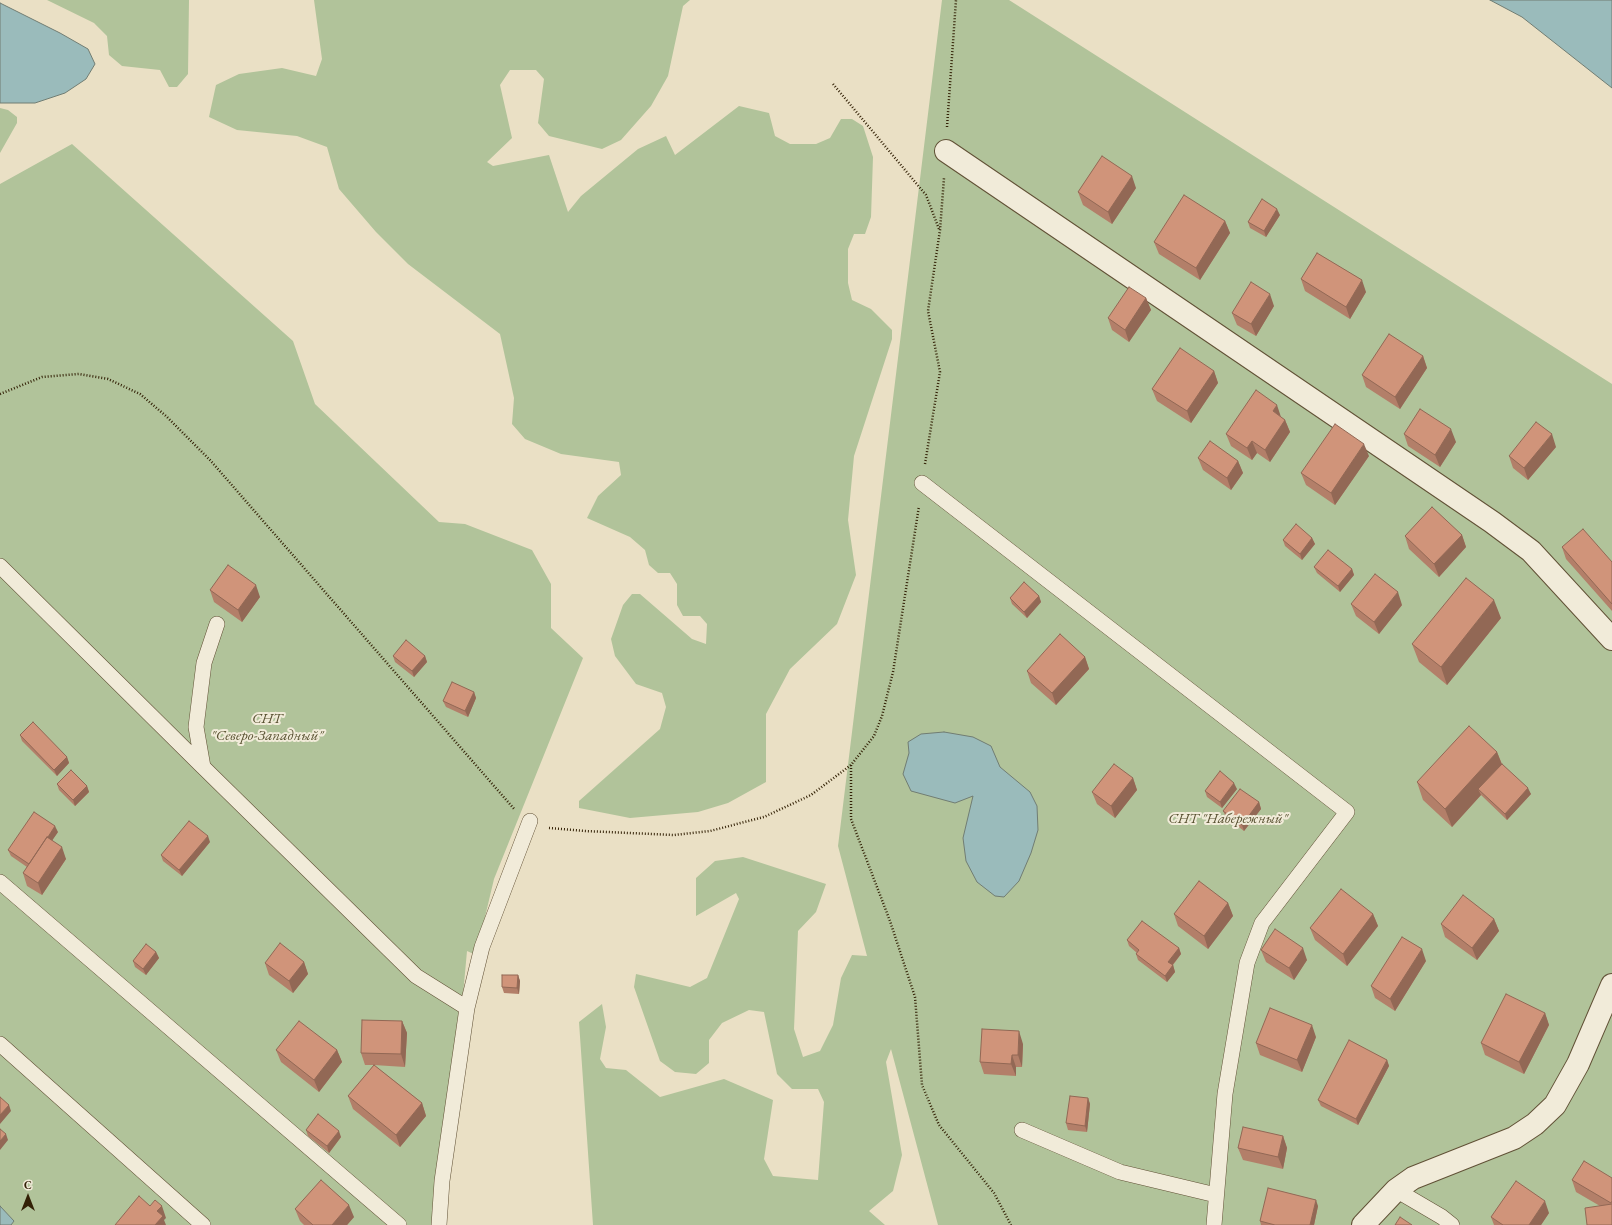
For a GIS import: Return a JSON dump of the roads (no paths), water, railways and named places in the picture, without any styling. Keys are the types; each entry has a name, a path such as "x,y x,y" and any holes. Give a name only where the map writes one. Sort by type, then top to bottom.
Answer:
{"street":[{"path":"946,152 1492,522 1531,551 1612,639"},
{"path":"1363,1225 1396,1190 1413,1178 1514,1138 1535,1124 1555,1105 1578,1064 1612,985"}],"lane":[{"path":"922,483 1347,812 1262,923 1248,962 1225,1094 1214,1225"},
{"path":"0,566 203,768 416,976 467,1008"},
{"path":"203,768 196,727 204,662 217,624"},
{"path":"439,1225 442,1181 467,1008 482,947 530,820"},
{"path":"0,882 399,1225"},
{"path":"0,1044 204,1225"},
{"path":"1022,1130 1120,1172 1216,1195"},
{"path":"1396,1190 1442,1217 1452,1225"}],"water":[{"path":"1490,0 1612,0 1612,88 1522,17"},
{"path":"0,3 60,33 88,49 95,64 86,79 65,93 35,103 0,103"},
{"path":"944,732 973,737 991,746 1000,767 1030,792 1037,806 1038,830 1031,853 1019,881 1004,897 995,896 977,882 966,861 963,838 973,796 955,803 911,791 903,774 909,753 908,742 921,734"},
{"path":"0,1206 14,1221 11,1225 0,1225"}],"park label":[{"name":"СНТ \"Северо-Западный\"","path":"267,728"},
{"name":"СНТ \"Набережный\"","path":"1228,819"}]}
